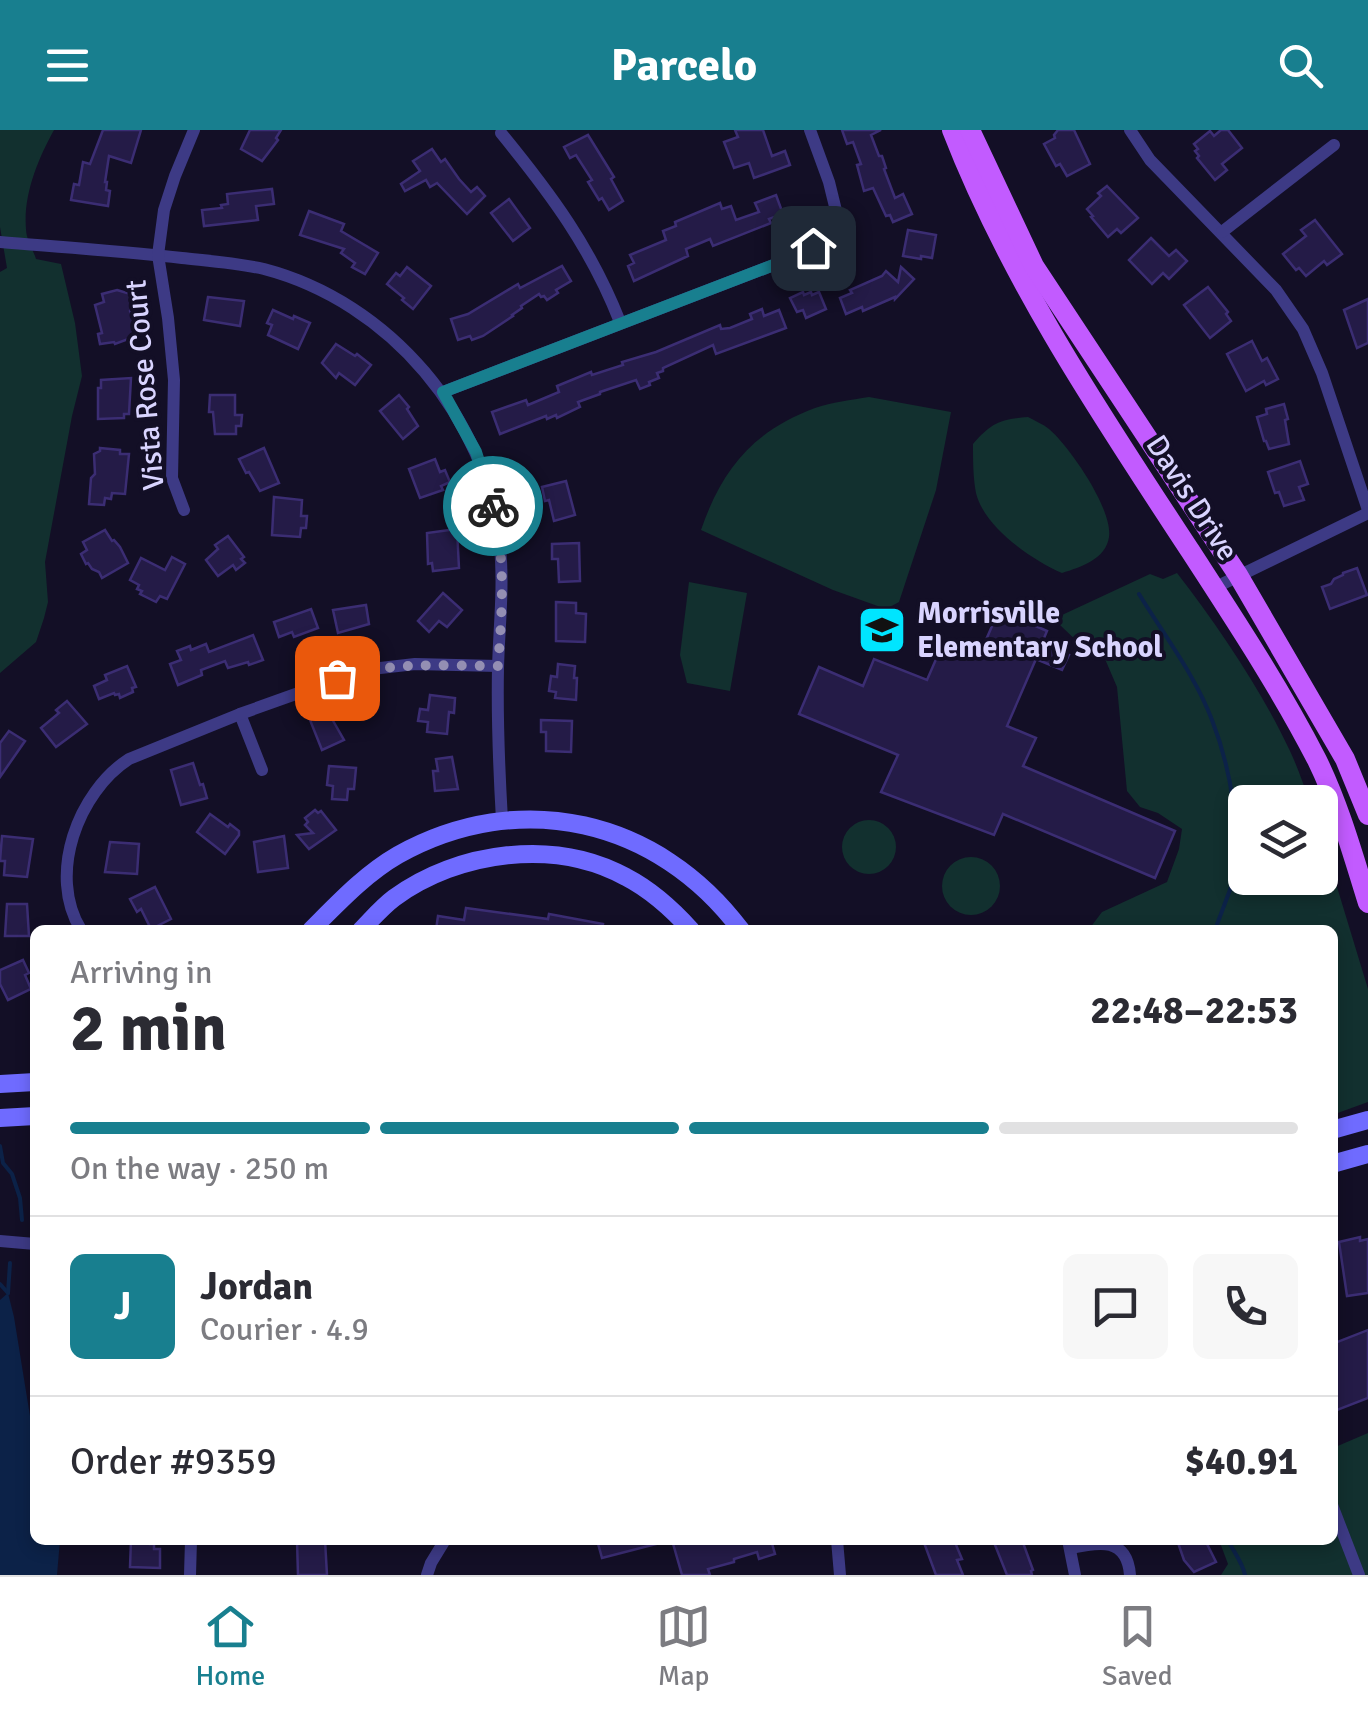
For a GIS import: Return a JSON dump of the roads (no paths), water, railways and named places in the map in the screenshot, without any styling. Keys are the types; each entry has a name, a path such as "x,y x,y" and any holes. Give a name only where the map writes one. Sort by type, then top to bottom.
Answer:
{"main road":[{"name":"Davis Drive","path":"952,130 984,202 1044,317 1282,696 1318,763 1353,852 1368,903"},
{"name":"Davis Drive","path":"970,130 1034,266 1238,575 1345,759 1368,815"},
{"path":"316,925 374,871 399,855 437,836 502,820 576,824 629,838 685,871 737,925"},
{"path":"365,925 393,899 426,879 494,857 534,854 564,856 604,866 658,899 686,925"},
{"path":"0,1084 30,1082"},
{"path":"0,1118 30,1116"},
{"path":"1338,1128 1368,1120"},
{"path":"1338,1162 1368,1154"}],"street":[{"name":"Vista Rose Court","path":"184,510 172,478 174,380 158,255 164,210 194,130"},
{"path":"443,392 842,235 829,182 810,130"},
{"path":"1130,130 1150,160 1276,290 1303,329 1322,373 1368,512 1214,588"},
{"path":"500,133 538,178 585,246 620,322"},
{"path":"1222,232 1334,145"},
{"path":"0,242 158,255 268,270 310,285 368,319 443,392 476,452 500,545 498,756 502,820"},
{"path":"78,925 68,899 71,841 96,788 117,767 142,752 337,678 376,668 416,664 498,666"},
{"path":"240,714 262,770"},
{"path":"0,1241 30,1244"},
{"path":"1338,1521 1360,1575"},
{"path":"190,1545 190,1575"},
{"path":"427,1575 442,1545"},
{"path":"837,1545 840,1575"},
{"path":"1069,1545 1075,1575"},
{"path":"1112,1545 1128,1562 1130,1575"}],"water":[{"path":"8,1293 30,1416 30,1545 60,1545 57,1575 0,1575 0,1300"}],"waterway":[{"path":"1139,594 1205,703 1229,780 1235,868 1217,925"},
{"path":"0,1146 3,1163 12,1174 20,1198 22,1220"},
{"path":"8,1293 10,1263"},
{"path":"0,1284 8,1293"},
{"path":"1231,1545 1245,1575"}],"place":[{"name":"Morrisville Elementary School","path":"882,630"}]}
